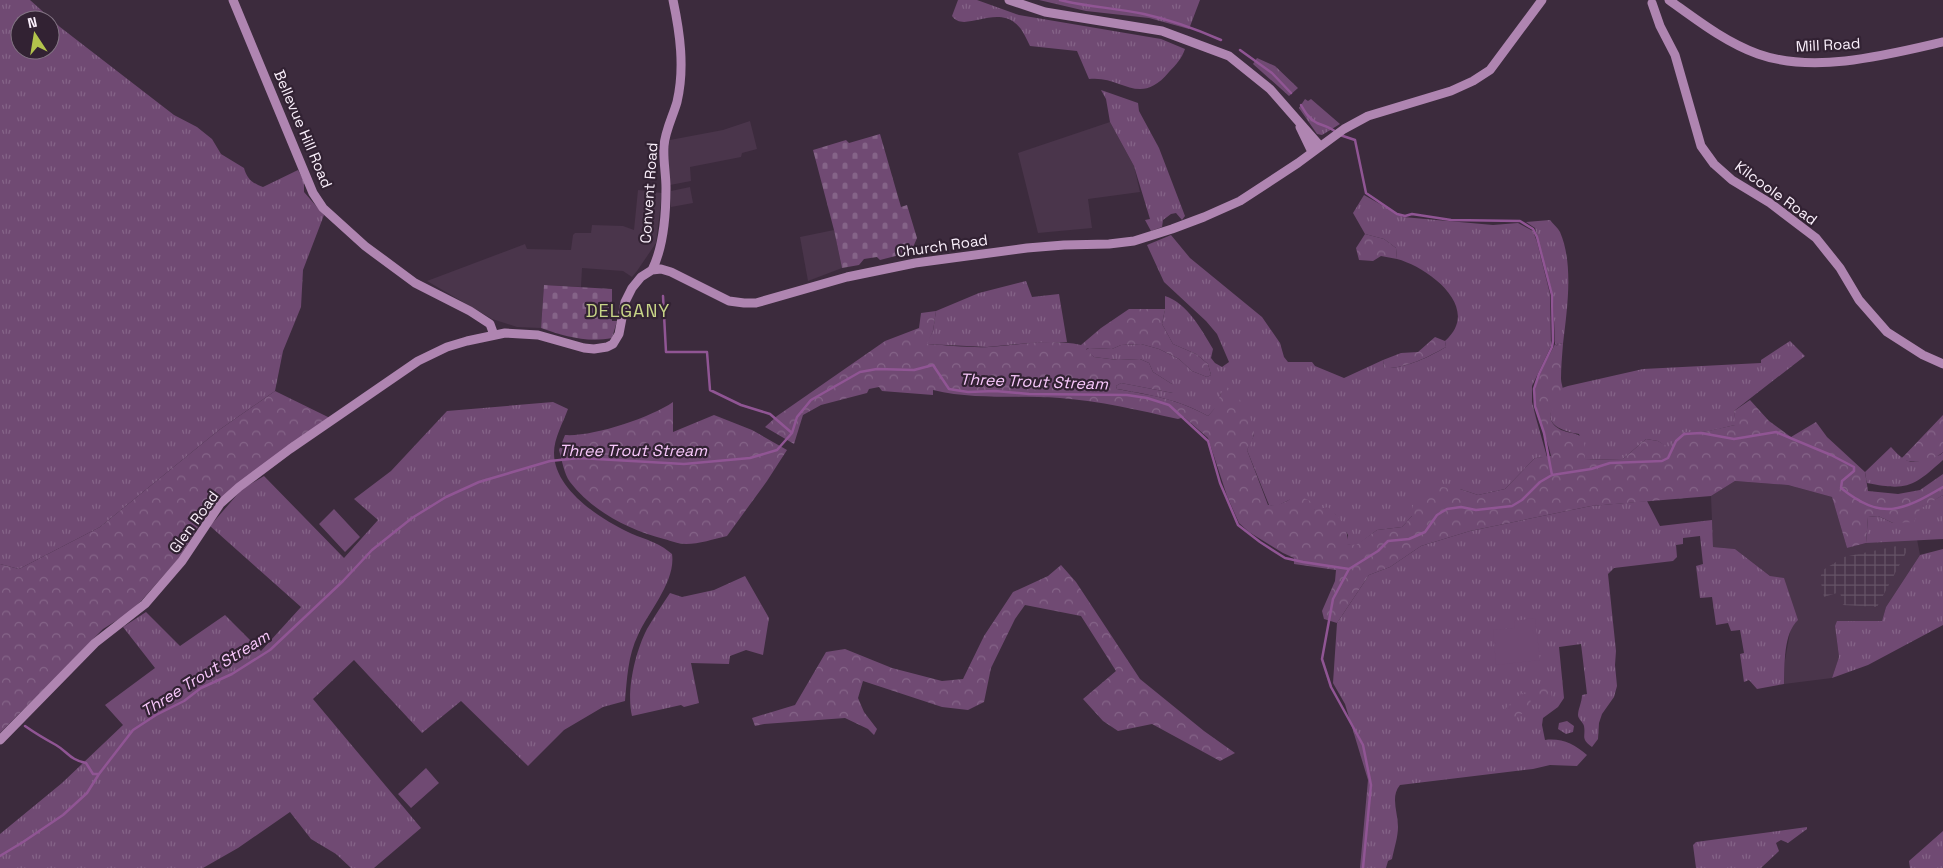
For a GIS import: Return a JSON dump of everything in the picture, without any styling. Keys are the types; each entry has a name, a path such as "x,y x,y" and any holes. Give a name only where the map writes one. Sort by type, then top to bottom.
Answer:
{"main road":[{"name":"Bellevue Hill Road","path":"233,0 313,193 324,208 365,246 415,283 470,311 490,324 494,335"},
{"name":"Convent Road","path":"652,270 657,260 662,237 666,189 664,145 679,88 680,35 673,0"},
{"path":"1009,0 1045,12 1162,31 1228,56 1270,89 1320,146"},
{"name":"Church Road","path":"652,270 661,269 671,272 717,297 744,303 776,298 847,276 914,262 1027,248 1134,241 1172,229 1240,201 1344,128 1368,116 1451,91 1490,70 1542,0"},
{"name":"Mill Road","path":"1669,0 1716,34 1758,54 1800,62 1830,62 1943,42"},
{"name":"Kilcoole Road","path":"1651,1 1660,26 1675,56 1701,146 1714,164 1732,180 1770,203 1816,238 1840,268 1859,300 1887,332 1923,355 1943,364"},
{"path":"1298,122 1312,152"},
{"name":"Glen Road","path":"0,740 94,643 145,604 183,560 220,504 240,487 348,409 418,361 447,347 494,335 505,333 538,335 576,346 594,349 607,347 616,340 625,302 632,288 641,276 652,270"}],"shaded area":[{"path":"750,121 757,149 742,153 741,157 690,167 691,181 670,185 668,147 670,140 723,130"},
{"path":"1110,122 1134,166 1140,192 1088,199 1092,228 1038,233 1018,153"},
{"path":"690,187 693,203 671,207 671,191"},
{"path":"638,190 662,193 656,243 637,271 632,277 623,271 582,268 581,287 544,285 541,328 517,327 492,319 427,281 525,244 527,249 571,250 573,235 575,233 591,233 592,225 623,226 634,230"},
{"path":"834,230 842,268 808,281 800,237"},
{"path":"1735,481 1788,485 1832,497 1847,548 1870,542 1917,539 1920,555 1886,607 1882,621 1835,626 1839,657 1832,678 1784,684 1785,660 1791,627 1770,576 1735,549 1713,547 1711,496"},
{"path":"1897,546 1908,549 1877,607 1843,605 1840,592 1824,597 1820,578 1823,570 1844,557"}],"green space":[{"path":"0,0 30,0 41,10 10,10 10,60 60,60 60,27 174,115 197,127 212,139 221,154 244,168 248,178 253,182 263,187 298,170 304,181 304,192 324,215 303,270 301,307 283,351 275,391 219,430 100,527 19,569 0,564"},
{"path":"958,0 977,0 1019,15 1161,39 1185,49 1172,69 1158,82 1148,88 1130,88 1111,81 1089,79 1077,51 1030,46 1020,28 1007,19 998,17 964,22 957,20 952,16"},
{"path":"1039,0 1200,0 1189,29 1149,18 1086,11"},
{"path":"1257,58 1275,66 1298,88 1289,96 1253,64"},
{"path":"1101,90 1138,103 1139,111 1159,148 1185,216 1182,220 1176,213 1171,214 1163,220 1162,227 1151,231 1145,220 1150,219 1134,166 1110,122 1106,99"},
{"path":"1305,99 1308,101 1311,99 1340,124 1322,135 1317,134 1299,108"},
{"path":"880,134 901,207 907,205 917,238 911,252 880,260 877,257 864,259 859,265 842,268 813,150 846,140 849,143"},
{"path":"1364,195 1403,217 1493,225 1518,223 1533,231 1550,294 1551,346 1532,386 1532,402 1547,457 1535,458 1505,489 1478,495 1460,489 1412,516 1402,527 1377,530 1356,546 1346,544 1348,535 1335,514 1315,510 1291,499 1277,506 1269,505 1247,450 1254,435 1221,393 1218,405 1208,416 1186,405 1117,389 1116,386 1121,383 1173,393 1172,384 1153,372 1149,363 1140,359 1118,360 1094,357 1086,350 1089,348 1112,349 1121,345 1141,344 1159,349 1179,359 1192,371 1207,377 1211,375 1208,364 1196,354 1173,344 1162,324 1165,296 1180,305 1193,318 1213,349 1211,358 1215,363 1222,367 1229,362 1217,334 1206,321 1164,282 1147,245 1171,235 1190,258 1262,317 1280,343 1284,357 1288,362 1312,362 1315,366 1344,378 1383,360 1384,368 1400,367 1439,351 1446,347 1445,341 1455,328 1458,315 1455,303 1436,280 1410,263 1397,259 1396,248 1384,239 1365,234 1353,213"},
{"path":"1550,220 1560,232 1567,258 1568,273 1568,302 1563,344 1558,343 1557,346 1555,344 1553,296 1535,228 1526,222"},
{"path":"1365,234 1384,239 1396,248 1397,259 1381,256 1373,261 1359,260 1356,248"},
{"path":"1026,281 1032,297 1059,294 1067,342 987,347 926,344 933,331 936,311 979,293"},
{"path":"544,285 612,289 612,321 617,321 612,338 585,339 541,328"},
{"path":"1129,309 1165,309 1162,324 1173,344 1196,354 1208,364 1211,375 1207,377 1192,371 1179,359 1159,349 1141,344 1121,345 1112,349 1086,349 1094,357 1118,360 1140,359 1149,363 1153,372 1172,384 1176,389 1173,393 1121,383 1116,386 1117,389 1174,401 1208,416 1217,405 1225,386 1230,389 1235,393 1248,413 1253,426 1254,434 1247,450 1268,505 1283,503 1296,494 1310,501 1315,510 1328,507 1343,523 1347,533 1347,544 1356,545 1377,530 1402,527 1412,516 1414,495 1441,487 1460,489 1478,495 1505,489 1535,458 1551,456 1539,417 1535,392 1543,368 1555,344 1557,346 1558,343 1563,344 1561,379 1563,391 1550,415 1551,420 1558,428 1577,434 1584,439 1585,460 1623,459 1646,439 1658,441 1668,447 1684,432 1704,432 1735,425 1734,411 1750,400 1769,421 1791,437 1816,422 1827,437 1865,472 1868,491 1898,494 1920,490 1943,474 1943,495 1920,509 1914,522 1893,523 1878,516 1868,517 1866,543 1847,548 1832,497 1788,485 1735,481 1711,496 1591,506 1470,531 1421,546 1390,567 1369,575 1337,623 1324,619 1322,611 1335,581 1336,570 1294,564 1294,558 1249,532 1239,523 1227,496 1208,438 1184,417 1178,419 1119,406 1075,399 964,395 933,390 933,395 882,391 879,387 869,389 867,393 821,405 803,415 794,444 765,427 777,416 885,341 919,328 921,313 936,311 933,331 927,344 989,347 1046,342 1081,345 1101,328"},
{"path":"1435,337 1445,341 1446,347 1400,367 1384,368 1383,360 1401,353 1418,352"},
{"path":"1790,341 1805,356 1734,411 1736,425 1688,434 1679,438 1668,448 1658,441 1646,439 1623,459 1584,460 1583,446 1579,434 1562,429 1550,419 1550,413 1560,396 1562,388 1568,386 1643,369 1761,363 1761,360"},
{"path":"275,391 330,418 252,473 209,509 179,558 142,600 127,614 103,629 0,733 0,564 19,569 100,527 219,430"},
{"path":"553,402 568,409 554,447 556,466 561,479 580,501 604,519 628,532 656,543 672,554 670,575 666,585 643,626 632,651 628,667 625,701 603,707 564,730 528,766 461,701 422,733 354,660 313,699 421,828 374,868 351,868 336,854 311,839 290,812 238,848 203,868 0,868 0,834 62,783 123,725 105,705 155,668 123,627 146,612 180,646 225,615 261,651 301,607 210,526 242,489 264,476 344,558 378,520 354,499 391,471 447,411"},
{"path":"673,402 673,432 714,415 752,430 787,450 727,536 683,544 651,535 625,525 600,510 579,492 566,475 559,450 565,435 605,430 636,420"},
{"path":"1943,415 1943,452 1934,458 1923,461 1901,459"},
{"path":"1891,447 1903,459 1908,461 1918,461 1940,455 1943,452 1943,460 1924,476 1909,485 1892,487 1867,483 1865,472"},
{"path":"1943,495 1943,539 1866,543 1868,517 1878,516 1893,523"},
{"path":"1647,501 1660,526 1712,520 1713,547 1735,549 1770,576 1784,578 1798,620 1793,626 1787,641 1784,684 1757,689 1749,680 1744,682 1740,654 1744,653 1740,630 1731,631 1728,623 1716,625 1712,597 1700,598 1696,566 1703,564 1700,536 1683,538 1683,544 1676,545 1677,557 1673,561 1614,568 1608,574 1616,651 1617,686 1614,697 1602,714 1599,723 1598,739 1592,747 1585,739 1584,726 1578,715 1582,695 1587,694 1581,644 1559,647 1564,698 1558,707 1543,718 1542,725 1545,740 1557,740 1568,743 1587,755 1577,766 1550,765 1533,769 1400,785 1395,795 1398,831 1392,859 1388,861 1386,868 1360,868 1368,780 1345,704 1333,683 1337,623 1369,575 1390,567 1421,546 1470,531 1591,506"},
{"path":"334,509 360,537 345,552 319,524"},
{"path":"1943,549 1943,625 1868,665 1832,678 1839,657 1835,626 1837,621 1882,621 1886,607 1920,555"},
{"path":"1061,565 1076,582 1140,679 1204,731 1235,753 1220,761 1152,724 1118,731 1103,721 1083,699 1116,671 1081,616 1025,605 1015,619 991,668 984,702 968,710 942,707 863,681 858,698 864,712 877,729 874,735 868,729 845,718 755,726 752,718 795,705 826,652 845,649 892,668 942,681 963,679 984,636 1013,592 1048,576"},
{"path":"745,576 769,618 763,655 746,650 730,656 729,664 691,663 699,703 632,716 630,696 635,660 647,629 670,593 682,597 714,590"},
{"path":"1535,618 1540,660 1496,665 1493,630 1515,628 1514,621"},
{"path":"1536,684 1550,686 1552,698 1541,700 1535,695"},
{"path":"1522,693 1531,696 1530,708 1509,723 1506,708"},
{"path":"1567,721 1574,726 1573,732 1566,734 1558,729 1559,723"},
{"path":"426,768 439,783 411,808 398,794"},
{"path":"1807,827 1807,829 1788,843 1781,840 1776,843 1779,851 1761,868 1696,868 1693,845 1696,842"},
{"path":"1943,831 1943,868 1910,868 1909,861"}],"waterway":[{"path":"1060,0 1154,16 1221,40"},
{"path":"1240,50 1272,73 1291,93"},
{"path":"1301,105 1306,113 1317,123 1336,132"},
{"path":"1340,135 1355,140 1366,193 1397,214 1405,216 1412,214 1451,220 1520,221 1533,229 1537,237 1552,295 1552,347 1534,389 1535,406 1544,433 1552,475"},
{"path":"663,296 666,352 707,352 710,390 741,405 770,414 792,433"},
{"name":"Three Trout Stream","path":"0,856 63,815 87,793 99,774 133,730 156,715 184,701 201,688 232,674 270,650 343,581 372,550 412,518 446,497 479,482 550,461 579,458 684,464 750,458 777,450 792,433 797,417 811,400 860,372 877,369 914,370 933,365 949,389 968,392 995,391 1029,394 1127,395 1147,398 1169,405 1208,441 1220,483 1238,525 1285,558 1349,569 1378,551 1388,541 1409,539 1425,532 1437,515 1447,509 1461,507 1476,510 1512,506 1522,500 1540,482 1552,475 1591,469 1610,463 1662,461 1668,458 1676,441 1684,434 1701,433 1734,439 1776,432 1831,455 1854,467 1854,471 1842,481 1841,488 1855,498 1880,509 1904,507 1943,487"},
{"path":"1349,569 1333,599 1322,659 1331,687 1363,745 1371,785 1363,868"},
{"path":"25,726 73,758 86,763 93,774 99,774"}],"district":[{"name":"DELGANY","path":"628,311"}]}
